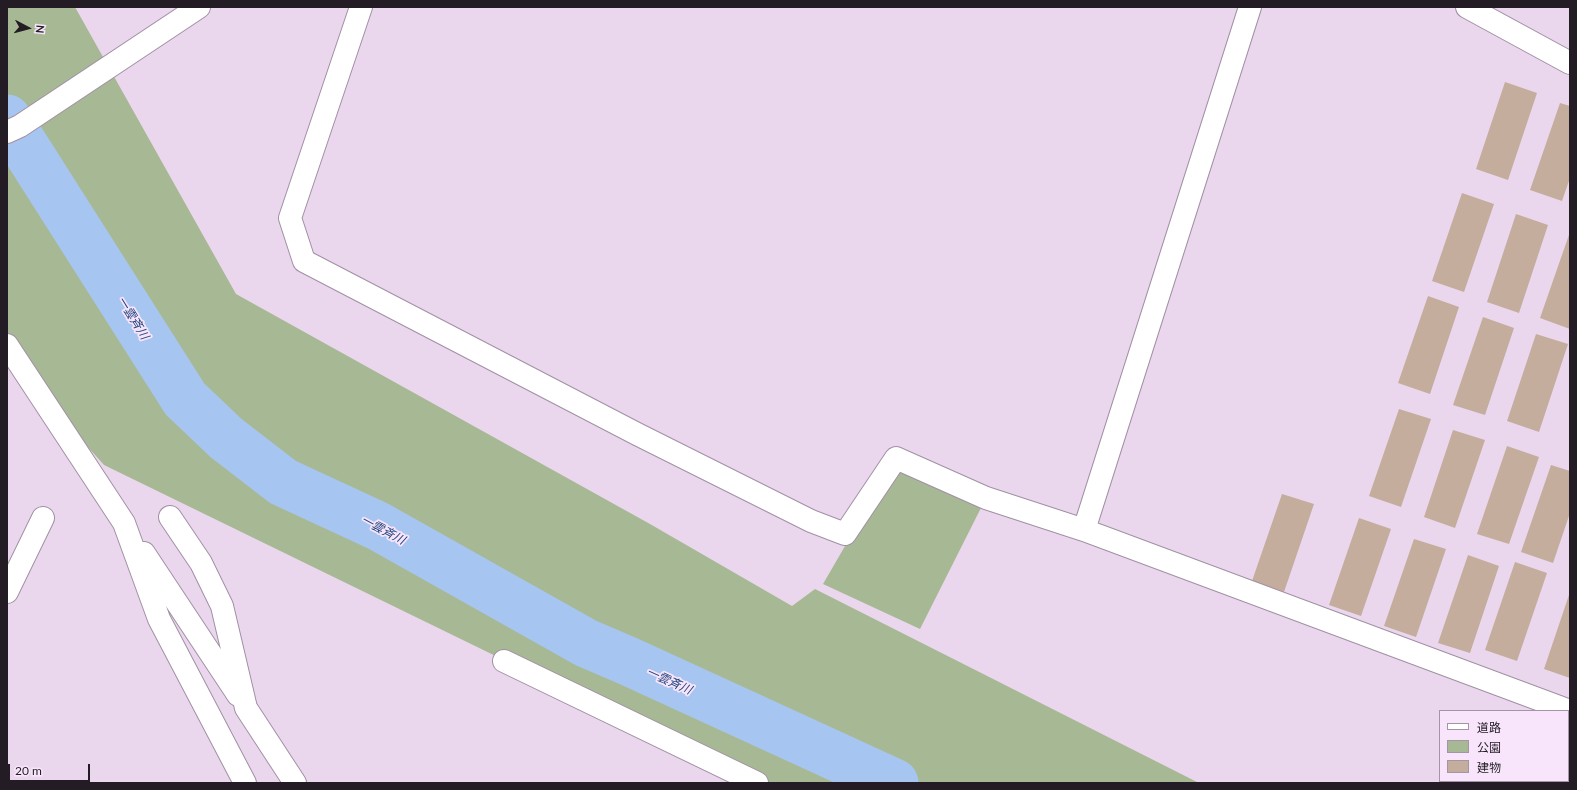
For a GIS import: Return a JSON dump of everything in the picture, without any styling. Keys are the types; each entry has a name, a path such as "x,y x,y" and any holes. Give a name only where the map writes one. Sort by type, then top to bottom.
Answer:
{"street":[{"path":"7,132 20,126 199,7"},
{"path":"361,7 290,218 304,261 637,434 811,521 845,534 896,458 986,498 1084,530 1567,710"},
{"path":"1084,530 1250,7"},
{"path":"1467,7 1570,63"},
{"path":"7,345 295,783"},
{"path":"170,517 201,563 222,606 246,708"},
{"path":"7,592 43,518"},
{"path":"124,523 159,619 245,783"},
{"path":"504,661 757,783"}],"green space":[{"path":"7,7 75,7 236,294 650,524 792,606 815,589 1199,783 756,783 104,465 7,357"},
{"path":"896,458 986,498 920,629 823,584"}],"building":[{"path":"1505,82 1537,93 1508,180 1476,169"},
{"path":"1560,103 1570,106 1570,178 1562,201 1530,190"},
{"path":"1462,193 1494,204 1464,292 1432,281"},
{"path":"1516,214 1548,225 1519,313 1487,302"},
{"path":"1570,232 1570,329 1540,318"},
{"path":"1428,296 1459,307 1430,394 1398,383"},
{"path":"1483,317 1514,328 1485,415 1453,405"},
{"path":"1536,334 1568,344 1539,432 1507,421"},
{"path":"1399,409 1431,419 1401,507 1369,496"},
{"path":"1453,430 1485,440 1455,528 1424,517"},
{"path":"1507,446 1539,457 1509,544 1477,534"},
{"path":"1551,465 1570,471 1570,513 1553,563 1521,552"},
{"path":"1282,494 1314,504 1284,592 1252,581"},
{"path":"1359,518 1391,529 1361,616 1329,605"},
{"path":"1414,539 1446,549 1416,637 1384,626"},
{"path":"1468,555 1499,566 1470,653 1438,643"},
{"path":"1515,562 1547,573 1517,661 1485,650"},
{"path":"1570,592 1570,678 1544,669"}],"waterway":[{"name":"一雲斉川","path":"7,119 185,399 226,438 283,482 378,526 586,643 894,783"}]}
